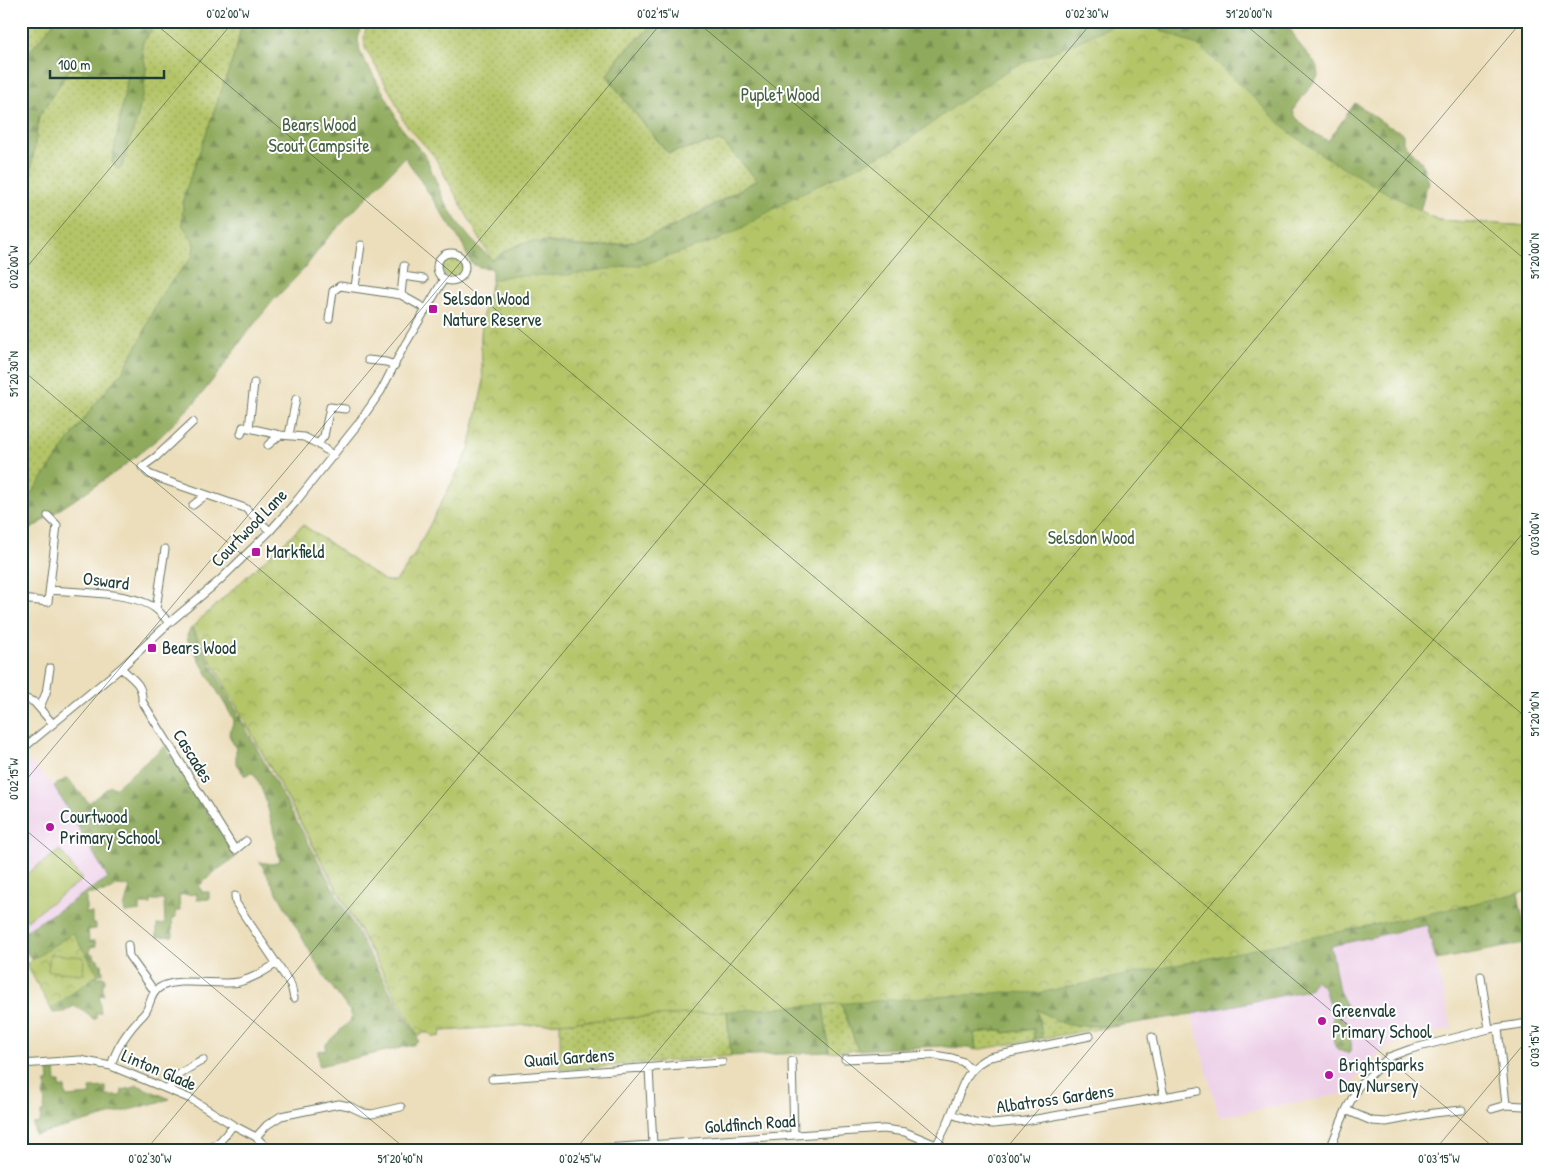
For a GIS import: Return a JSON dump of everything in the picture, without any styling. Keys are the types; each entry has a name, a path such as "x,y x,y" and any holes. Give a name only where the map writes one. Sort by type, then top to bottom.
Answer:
{"street":[{"path":"355,287 361,244"},
{"path":"455,253 464,260 465,271 458,280 444,279 438,274 437,262 444,254 455,253"},
{"path":"401,295 404,266"},
{"path":"403,276 424,279"},
{"name":"Courtwood Lane","path":"21,750 121,668 169,623 220,580 270,531 334,456 381,391 444,279"},
{"path":"329,319 333,291 340,286 401,295 426,309"},
{"path":"368,360 395,365"},
{"path":"249,428 254,383"},
{"path":"289,435 296,399"},
{"path":"318,444 324,436 330,407 345,409"},
{"path":"193,422 156,457 142,467 149,474 245,508 270,531"},
{"path":"241,434 243,427 280,435 304,437 318,444 334,456"},
{"path":"268,445 280,435"},
{"path":"194,505 206,494"},
{"path":"21,599 48,602 57,525 48,516"},
{"path":"156,609 165,549"},
{"name":"Osward","path":"50,590 122,596 156,609 169,623"},
{"path":"40,707 46,693 50,668"},
{"name":"Cascades","path":"121,668 137,682 143,692 142,701 235,850 246,841"},
{"path":"21,698 34,702 53,724"},
{"path":"235,896 236,903 291,985 294,998"},
{"path":"128,945 129,956 155,992"},
{"path":"111,1066 114,1053 131,1028 147,1011 151,997 160,987 181,982 238,982 258,976 277,963"},
{"path":"1480,976 1488,1029"},
{"path":"1272,1151 1292,1147 1306,1147 1328,1151 1358,1087 1389,1057 1411,1049 1488,1029 1528,1023"},
{"path":"1498,1028 1506,1104"},
{"path":"935,1148 963,1082 978,1062 990,1057 1090,1036"},
{"path":"1152,1037 1164,1097"},
{"path":"844,1059 934,1055 963,1062 971,1070"},
{"name":"Linton Glade","path":"21,1064 80,1060 111,1066 191,1099 256,1137 270,1151"},
{"path":"169,1090 172,1081 179,1073 203,1060"},
{"path":"792,1061 794,1136"},
{"name":"Quail Gardens","path":"492,1079 722,1062"},
{"path":"649,1068 653,1145"},
{"name":"Albatross Gardens","path":"951,1114 974,1122 993,1124 1025,1121 1198,1091"},
{"path":"256,1137 267,1125 281,1116 339,1104 372,1114 401,1107"},
{"path":"1492,1109 1506,1104 1524,1106"},
{"path":"1346,1110 1372,1121 1386,1122 1462,1110"},
{"path":"195,1151 207,1150 219,1144 233,1125"},
{"name":"Goldfinch Road","path":"562,1151 653,1145 692,1147 884,1128 905,1132 935,1148"}],"shaded area":[{"name":"Courtwood Primary School","path":"29,761 54,786 108,878 21,934 21,767"},
{"name":"Greenvale Primary School","path":"1427,925 1452,1028 1388,1046 1371,1061 1343,1094 1219,1117 1192,1014 1309,990 1331,946"}],"green space":[{"path":"21,21 280,21 205,236 44,520 21,536"},
{"path":"55,21 157,21 143,42 142,48 146,69 144,89 122,167 116,168 112,162 128,75 70,69 39,116 27,192 21,208 23,118 21,70 30,51"},
{"name":"Selsdon Wood","path":"242,21 363,21 358,39 360,52 391,106 399,125 426,157 444,201 456,220 470,238 492,260 514,247 529,242 603,246 619,245 644,238 678,225 757,180 724,143 719,141 668,153 625,101 607,75 622,54 658,21 1285,21 1300,45 1315,63 1319,75 1293,110 1302,124 1328,141 1355,103 1388,126 1403,133 1403,143 1421,161 1428,182 1420,211 1438,220 1528,226 1350,930 1518,893 1527,943 1436,960 1427,925 1331,946 1339,991 1347,1006 1341,1016 1342,1020 1346,1020 1351,1040 1351,1051 1348,1053 1337,1049 1335,1045 1331,1024 1333,1018 1332,1008 1329,1005 1324,987 1315,980 1309,990 1192,1014 1117,1026 1069,1025 1055,1020 1037,1009 1043,1038 1034,1040 1034,1029 1004,1033 1003,1030 974,1033 976,1050 942,1046 858,1050 841,1003 823,1005 829,1052 731,1056 727,1011 441,1031 440,1036 435,1037 431,1034 423,1033 418,1036 192,627 303,525 385,581 396,581 412,559 469,450 483,385 482,318 492,280 492,268 476,266 470,261 463,245 405,157 326,240 304,269 273,301 246,334 196,401 161,436 120,469 21,536 21,504 34,490 94,405 123,371 143,335 154,308 169,284 193,256 194,242 183,226 182,221 184,195 236,50"},
{"path":"367,21 658,21 622,54 607,75 625,101 668,153 719,140 724,143 757,180 682,222 654,235 627,243 598,247 545,241 505,251 492,261 434,156 404,122 394,99 365,48 364,37"},
{"name":"Selsdon Wood","path":"1122,21 1138,21 1201,47 1289,132 1324,156 1438,220 1528,226 1528,891 1441,911 1038,993 1006,992 441,1031 440,1036 435,1037 426,1032 418,1036 192,627 303,525 385,581 392,582 399,578 412,559 469,450 483,385 482,318 493,280 509,276 566,275 645,264 715,241 740,229 792,198 902,145 1011,68 1077,42"},
{"path":"452,257 459,260 462,267 459,274 452,277 445,274 442,267 445,260"},
{"path":"191,628 380,974 416,1035 419,1041 413,1045 319,1066 318,1051 326,1050 326,1044 350,1021 351,1013 323,975 260,862 272,864 280,861 267,803 253,773 245,776 236,764 236,749 229,735 234,720 188,641 187,635"},
{"path":"165,746 236,857 199,886 202,892 209,892 209,899 197,900 197,894 179,895 180,911 176,911 176,917 172,918 173,936 157,937 157,925 165,924 164,900 151,900 151,904 140,904 140,911 125,913 124,908 130,887 118,885 109,891 86,895 86,913 92,913 92,924 96,924 96,929 88,930 89,941 95,941 96,946 90,947 90,954 94,954 99,964 102,964 103,974 99,974 96,977 105,977 105,983 103,983 104,995 99,996 101,1013 96,1013 96,1019 93,1019 87,1013 74,1006 64,1012 53,1013 51,1009 75,990 40,967 33,960 22,944 21,934 108,878 54,786 67,778 89,803 110,786 115,788"},
{"path":"60,850 82,880 27,920 21,912 21,878"},
{"path":"73,933 98,974 51,1009 26,964"},
{"path":"50,954 84,957 83,974 48,971"},
{"path":"841,1003 858,1050 829,1052 823,1005"},
{"path":"1036,1009 1057,1020 1075,1025 1117,1026 1043,1038"},
{"path":"727,1011 731,1056 560,1070 560,1022"},
{"path":"1034,1029 1034,1040 976,1050 974,1033 1003,1030 1004,1033"},
{"path":"55,1068 56,1082 60,1082 60,1088 65,1087 66,1097 91,1095 90,1088 106,1087 106,1096 121,1096 122,1090 137,1085 170,1099 35,1135 33,1124 40,1123 41,1112 44,1111 45,1100 43,1095 46,1089 46,1082 49,1082 48,1069"}],"place":[{"name":"Selsdon Wood Nature Reserve","path":"433,309"},
{"name":"Markfield","path":"256,552"},
{"name":"Bears Wood","path":"152,648"},
{"name":"Courtwood Primary School","path":"50,827"},
{"name":"Greenvale Primary School","path":"1322,1021"},
{"name":"Brightsparks Day Nursery","path":"1329,1075"}],"park label":[{"name":"Puplet Wood","path":"780,95"},
{"name":"Bears Wood Scout Campsite","path":"319,135"}]}
